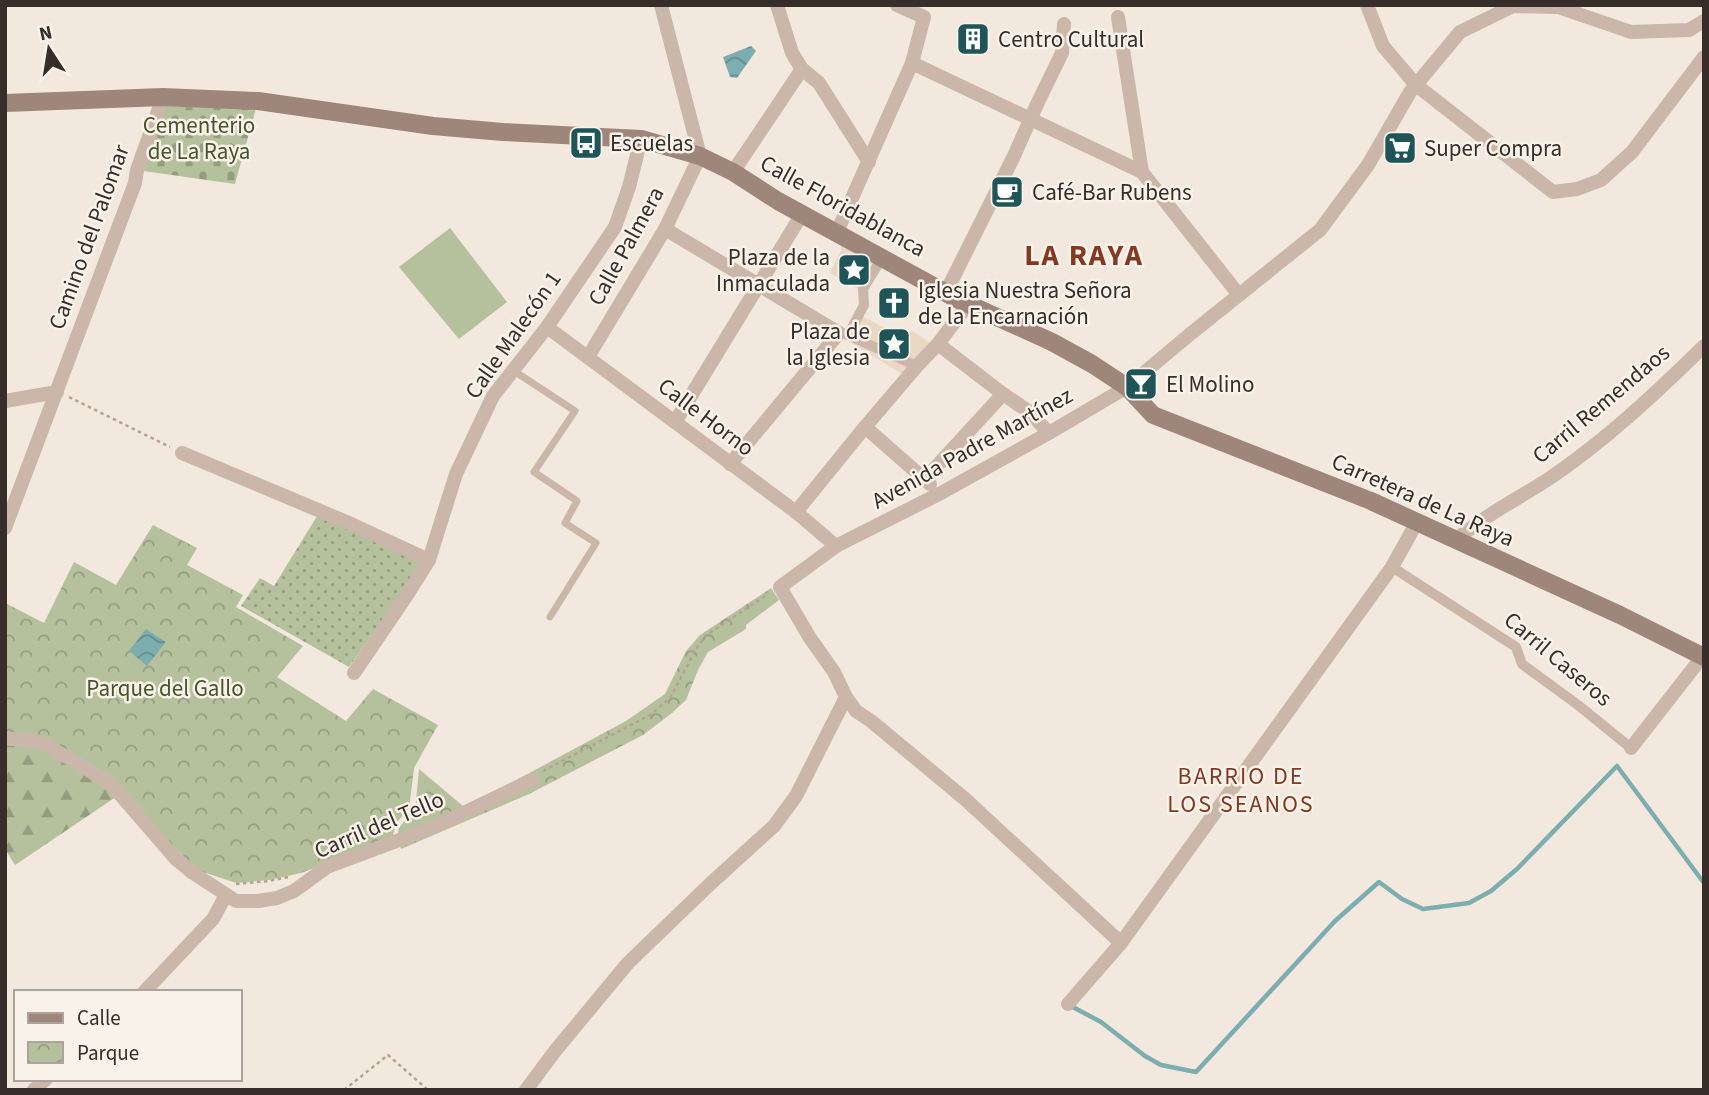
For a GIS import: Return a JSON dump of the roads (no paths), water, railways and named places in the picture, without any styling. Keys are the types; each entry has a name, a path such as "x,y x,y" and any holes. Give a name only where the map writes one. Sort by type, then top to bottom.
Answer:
{"main road":[{"name":"Calle Floridablanca","path":"5,103 163,97 269,103 433,126 641,139 700,156 733,172 836,234 968,304 1052,342 1127,387"},
{"name":"Carretera de La Raya","path":"1127,387 1153,415 1371,501 1620,615 1703,657"}],"street":[{"path":"661,5 700,156"},
{"path":"777,5 792,53 802,69 819,83 869,162"},
{"path":"836,234 912,63 924,17 897,5"},
{"path":"1367,5 1383,46 1416,85 1553,192 1577,189 1601,180 1632,152 1704,57"},
{"name":"Avenida Padre Martínez","path":"846,697 780,587 836,546 941,493 1127,387 1320,230 1368,165 1410,92 1460,32 1513,6 1558,7 1631,33 1689,30 1704,21"},
{"path":"1118,17 1142,172"},
{"path":"946,292 1062,53 1064,24"},
{"path":"912,63 1142,172 1239,295"},
{"path":"733,172 802,69"},
{"name":"Camino del Palomar","path":"5,527 135,183 137,170 163,97"},
{"name":"Calle Malecón 1","path":"354,673 429,560 456,474 493,396 547,327 615,228 641,139"},
{"name":"Calle Palmera","path":"589,357 665,229 700,156"},
{"path":"675,422 802,214"},
{"path":"665,229 844,334 918,366"},
{"path":"730,464 844,334 864,305 863,289 882,258"},
{"path":"796,512 938,344 968,304"},
{"name":"Calle Horno","path":"547,327 796,512 836,546"},
{"path":"938,344 1028,411 1049,433"},
{"name":"Carril Remendaos","path":"1456,540 1593,447 1661,388 1704,346"},
{"path":"5,401 57,392"},
{"path":"925,479 1003,394"},
{"path":"865,428 941,493"},
{"path":"182,453 326,512 429,560"},
{"path":"1068,1004 1121,943 1392,567 1417,522"},
{"name":"Carril Caseros","path":"1392,567 1516,647 1522,664 1631,748 1703,657"},
{"path":"526,1090 628,963 774,826 796,796 846,697 856,711 965,799 1121,943"},
{"name":"Carril del Tello","path":"5,739 40,742 110,785 175,858 193,873 231,889 236,901 277,898 294,891 327,867 434,827 538,776"},
{"path":"146,990 213,919 231,889"}],"lane":[{"path":"514,371 575,411 534,472 577,501 565,523 596,543 550,617"}],"water":[{"path":"751,46 756,51 737,78 730,77 723,57"},
{"path":"146,629 166,642 147,666 129,651"}],"waterway":[{"path":"1069,1005 1101,1022 1161,1065 1196,1072 1335,921 1379,882 1402,899 1423,909 1469,903 1491,891 1517,869 1617,766 1704,883"}],"place":[{"name":"Centro Cultural","path":"973,39"},
{"name":"Escuelas","path":"586,143"},
{"name":"Super Compra","path":"1400,148"},
{"name":"Café-Bar Rubens","path":"1007,192"},
{"name":"Plaza de la Inmaculada","path":"854,270"},
{"name":"Iglesia Nuestra Señora de la Encarnación","path":"894,303"},
{"name":"Plaza de la Iglesia","path":"894,344"},
{"name":"El Molino","path":"1141,384"}],"district":[{"name":"LA RAYA","path":"1084,255"},
{"name":"BARRIO DE LOS SEANOS","path":"1241,790"}],"park label":[{"name":"Cementerio de La Raya","path":"199,138"},
{"name":"Parque del Gallo","path":"165,688"}]}
